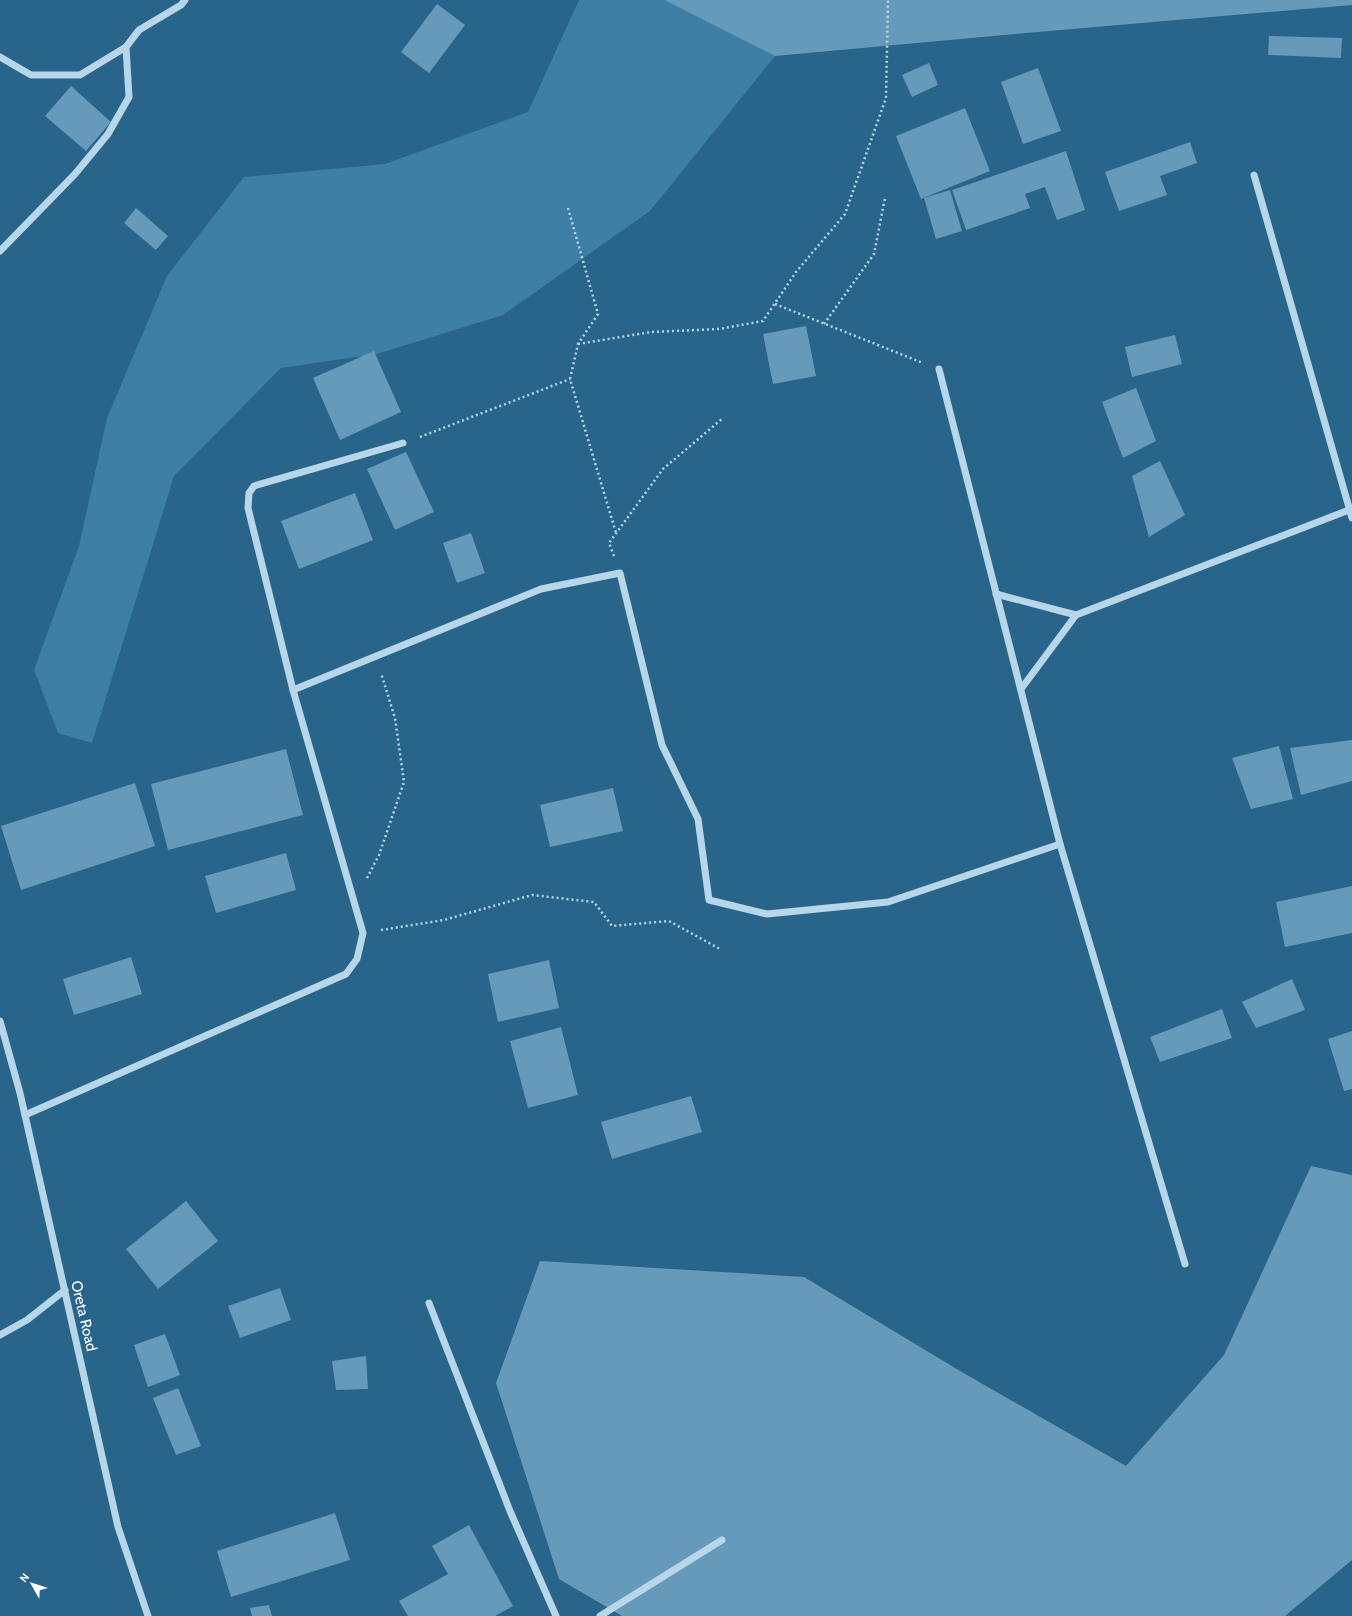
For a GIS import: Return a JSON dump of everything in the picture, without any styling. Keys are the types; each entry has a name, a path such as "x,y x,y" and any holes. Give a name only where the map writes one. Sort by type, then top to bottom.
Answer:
{"street":[{"path":"0,57 31,75 80,75 126,47 139,30 181,5 185,0"},
{"path":"0,251 75,174 108,134 128,97 126,47"},
{"path":"1254,175 1352,518"},
{"path":"939,369 1060,844 1185,1264"},
{"path":"25,1115 346,974 357,959 363,933 292,690 248,508 249,493 254,486 403,443"},
{"path":"1021,689 1076,615 1349,510"},
{"path":"292,690 541,589 620,573 662,745 698,819 709,900 767,914 888,902 1060,844"},
{"path":"996,594 1076,615"},
{"name":"Oreta Road","path":"0,1020 25,1115 118,1527 148,1616"},
{"path":"0,1335 27,1320 65,1290"},
{"path":"429,1303 510,1511 556,1616"},
{"path":"600,1616 722,1540"}],"path":[{"path":"578,344 651,332 719,329 763,321 796,272 845,214 886,98 888,0"},
{"path":"824,324 874,254 885,198"},
{"path":"568,208 598,314 578,344 570,379 616,533"},
{"path":"775,304 939,369"},
{"path":"403,443 570,379"},
{"path":"620,573 609,543 663,469 723,418"},
{"path":"354,904 379,855 404,782 395,718 376,656"},
{"path":"363,933 444,920 532,895 594,902 612,926 668,921 720,949"}],"shaded area":[{"path":"579,0 664,0 775,56 650,211 503,315 377,354 281,368 174,476 92,743 58,733 34,670 79,546 107,418 167,276 244,177 385,164 528,112"}],"building":[{"path":"664,0 1352,0 1352,5 775,56"},
{"path":"437,4 465,25 429,73 401,52"},
{"path":"1269,36 1342,38 1341,58 1268,55"},
{"path":"929,63 938,85 912,97 902,75"},
{"path":"1038,68 1061,131 1023,144 1001,82"},
{"path":"71,86 111,122 86,151 45,116"},
{"path":"965,108 990,171 921,199 896,136"},
{"path":"1190,142 1197,163 1160,176 1167,195 1119,211 1105,172"},
{"path":"1066,151 1085,210 1057,220 1045,187 1025,194 1030,208 966,230 952,190"},
{"path":"950,190 962,231 936,239 924,198"},
{"path":"136,208 168,236 156,250 124,223"},
{"path":"806,326 816,376 773,384 763,334"},
{"path":"1175,335 1182,364 1132,377 1125,347"},
{"path":"374,351 401,412 340,440 313,378"},
{"path":"1136,388 1156,441 1123,458 1102,402"},
{"path":"406,452 434,512 395,530 367,469"},
{"path":"1160,461 1185,515 1149,537 1132,476"},
{"path":"355,493 373,540 299,569 281,521"},
{"path":"471,533 485,573 457,583 443,543"},
{"path":"1352,740 1352,781 1301,795 1290,748"},
{"path":"1279,746 1293,799 1251,809 1232,758"},
{"path":"286,749 303,815 168,850 151,784"},
{"path":"135,783 155,846 21,890 1,826"},
{"path":"613,788 623,831 550,847 540,805"},
{"path":"286,853 296,890 216,913 205,876"},
{"path":"1352,886 1352,933 1285,947 1276,902"},
{"path":"131,957 142,994 74,1015 63,979"},
{"path":"549,960 559,1008 498,1022 488,974"},
{"path":"1292,979 1305,1010 1256,1028 1242,1002"},
{"path":"1222,1009 1232,1038 1160,1062 1150,1037"},
{"path":"561,1027 578,1095 528,1108 510,1041"},
{"path":"1352,1031 1352,1089 1344,1091 1328,1039"},
{"path":"691,1096 702,1132 612,1159 601,1122"},
{"path":"1311,1166 1352,1175 1352,1560 1285,1616 622,1616 559,1579 496,1383 540,1261 804,1277 960,1371 1126,1466 1224,1355"},
{"path":"186,1201 218,1241 158,1289 126,1249"},
{"path":"280,1288 291,1320 240,1338 228,1306"},
{"path":"165,1334 180,1375 148,1387 134,1345"},
{"path":"366,1356 368,1389 336,1390 332,1361"},
{"path":"178,1388 201,1446 176,1455 153,1398"},
{"path":"335,1513 350,1560 231,1597 217,1551"},
{"path":"469,1525 513,1606 495,1616 408,1616 399,1601 448,1574 432,1546"},
{"path":"269,1605 272,1616 252,1616 250,1608"}]}
